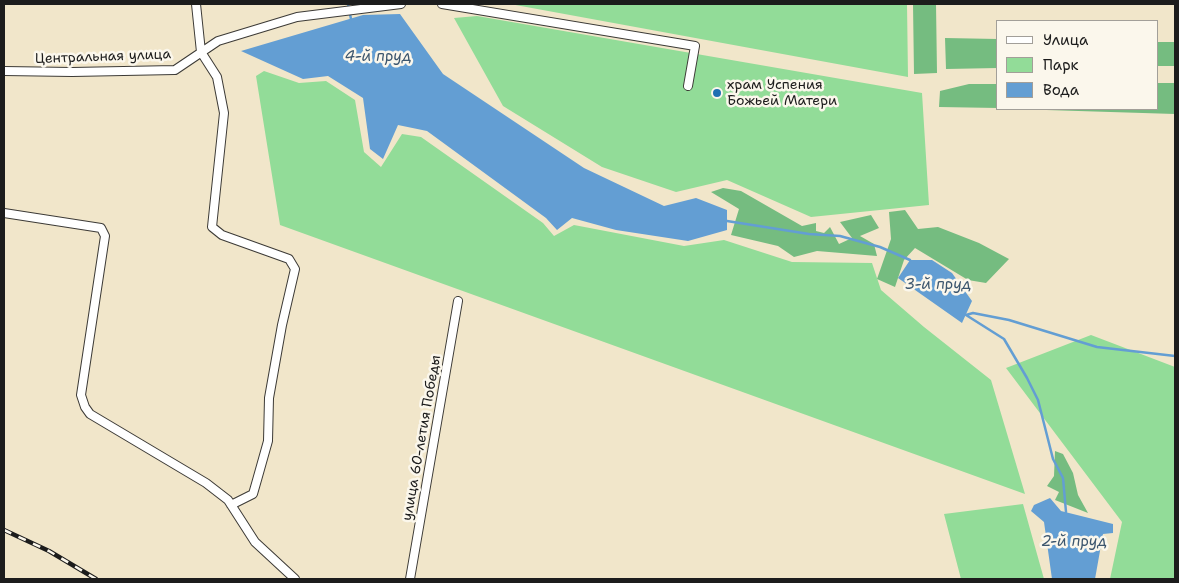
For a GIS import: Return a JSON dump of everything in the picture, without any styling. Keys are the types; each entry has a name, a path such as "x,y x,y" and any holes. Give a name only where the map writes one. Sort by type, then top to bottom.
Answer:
{"street":[{"path":"196,4 201,52 217,77 224,113 212,227 222,235 289,259 295,269 269,398 268,442 253,494 231,505"},
{"name":"Центральная улица","path":"4,71 175,70 218,41 297,17 401,4"},
{"path":"442,4 695,46 688,86"},
{"path":"4,212 101,228 105,236 81,395 85,408 90,414 206,483 228,500 255,542 295,579"},
{"name":"улица 60-летия Победы","path":"410,579 458,301"}],"green space":[{"path":"510,4 907,4 908,77"},
{"path":"913,4 936,4 937,73 914,74"},
{"path":"477,16 922,93 929,205 811,217 727,180 676,192 602,167 503,106 454,18"},
{"path":"945,38 996,39 996,68 946,69"},
{"path":"1159,42 1175,42 1175,66 1159,66"},
{"path":"264,71 299,83 326,81 355,100 364,152 381,167 402,134 421,137 543,223 554,236 574,225 684,246 724,240 792,262 872,263 881,290 991,380 1025,494 280,225 256,76"},
{"path":"1159,83 1175,83 1175,114 1046,110 1159,110"},
{"path":"969,84 996,84 996,108 939,107 940,91"},
{"path":"723,188 741,191 802,226 816,223 816,231 824,233 830,227 839,244 852,238 840,222 871,215 879,228 860,236 874,244 877,256 817,251 794,257 778,246 731,235 739,209 711,192"},
{"path":"905,210 918,229 938,227 979,243 1009,259 986,283 968,280 915,248 904,260 895,287 877,279 891,239 889,212"},
{"path":"1091,335 1175,367 1175,579 1110,579 1122,522 1006,368"},
{"path":"1055,451 1063,454 1073,473 1078,495 1088,513 1055,500 1059,492 1047,486 1054,476"},
{"path":"1023,504 1044,579 961,579 944,514"}],"water":[{"name":"4-й пруд","path":"400,14 443,74 584,168 664,206 696,198 727,210 727,230 688,241 616,230 572,218 557,230 546,218 427,131 398,125 383,159 370,149 363,98 328,76 303,79 241,51 363,15"},
{"name":"3-й пруд","path":"910,260 932,260 952,273 972,301 962,323 898,278"},
{"name":"2-й пруд","path":"1050,498 1061,511 1113,524 1113,533 1103,534 1095,579 1052,579 1044,522 1031,511 1034,505"}],"waterway":[{"path":"348,4 351,19"},
{"path":"727,221 809,234 840,236 880,247 910,260"},
{"path":"966,315 973,313 1009,320 1097,347 1175,356"},
{"path":"966,315 1004,339 1027,378 1038,400 1053,459 1063,478 1066,512"}],"railway":[{"path":"4,530 49,551 96,579"}],"place":[{"name":"храм Успения Божьей Матери","path":"717,93"}]}
